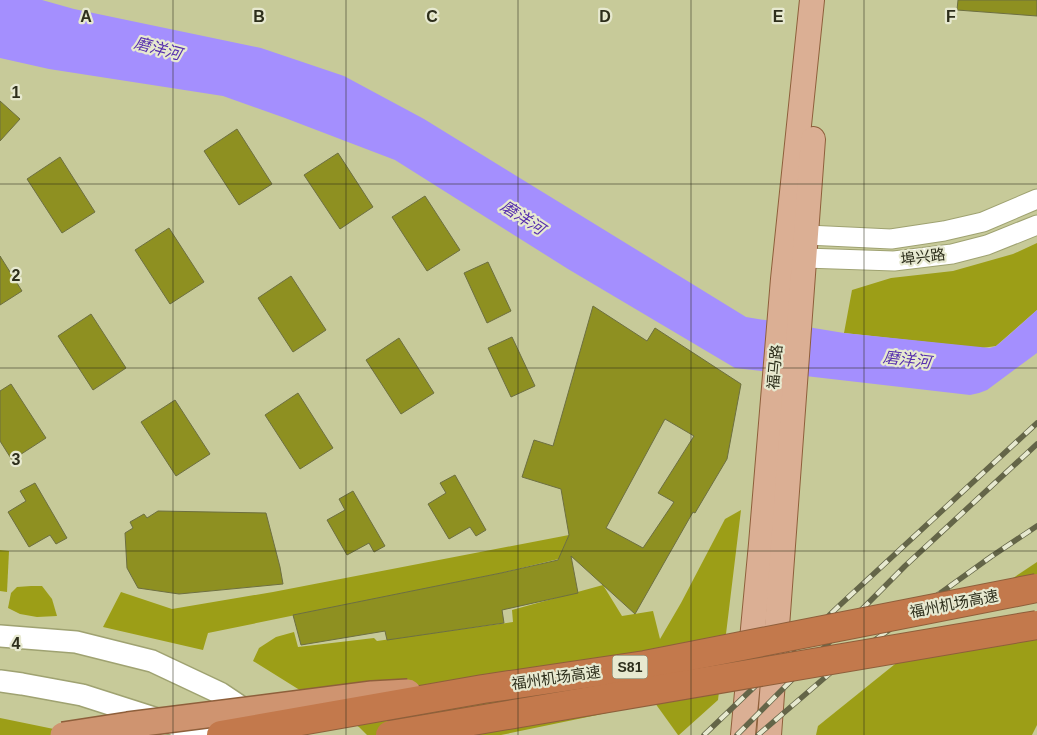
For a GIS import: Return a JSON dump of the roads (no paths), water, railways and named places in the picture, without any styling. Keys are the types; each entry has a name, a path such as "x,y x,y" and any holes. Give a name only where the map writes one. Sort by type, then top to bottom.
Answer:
{"highway":[{"name":"福州机场高速","path":"221,735 483,689 646,665 1037,588"},
{"name":"福州机场高速","path":"390,735 1037,625"},
{"path":"63,735 372,694 483,689"}],"main road":[{"name":"福马路","path":"769,735 785,378 812,0"},
{"name":"福马路","path":"791,311 805,258 815,110 827,0"},
{"name":"福马路","path":"743,735 761,544 785,378"},
{"path":"0,636 76,642 152,662 220,693 282,735"},
{"path":"0,681 82,695 207,735"}],"street":[{"name":"埠兴路","path":"806,235 891,239 944,231 983,222 1037,200"},
{"name":"埠兴路","path":"805,258 894,261 952,254 987,244 1037,225"}],"water":[{"name":"磨洋河","path":"0,0 42,0 74,9 261,48 344,76 424,119 746,317 844,333 990,348 1001,342 1037,310 1037,353 987,390 970,395 735,368 568,269 395,160 223,96 49,69 0,58"}],"railway":[{"path":"704,735 840,605 1037,423"},
{"path":"737,735 905,566 1037,444"},
{"path":"758,735 836,668 1037,526"}]}
